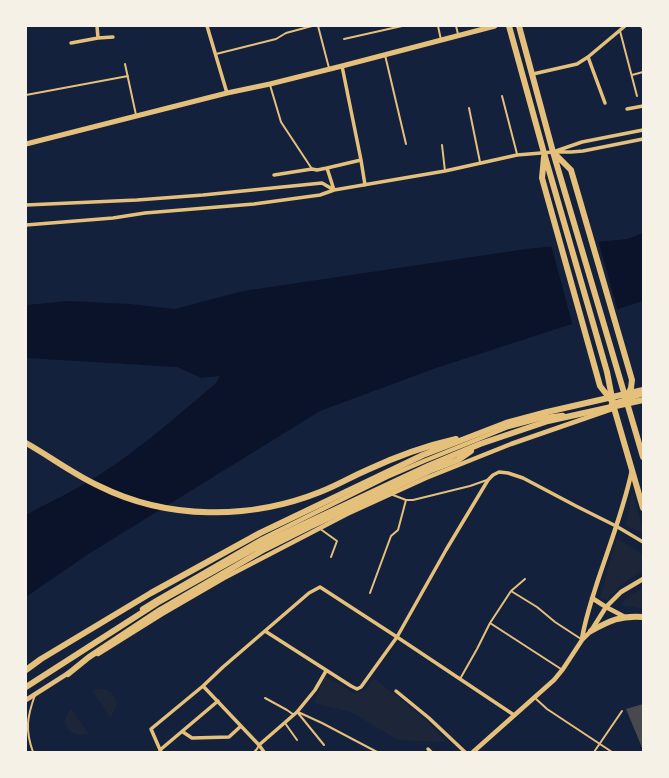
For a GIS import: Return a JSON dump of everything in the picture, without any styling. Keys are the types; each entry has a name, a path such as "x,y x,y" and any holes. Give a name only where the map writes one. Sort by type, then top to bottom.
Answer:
{"main road":[{"path":"26,144 227,93 342,66 495,26"},
{"path":"509,26 546,165 607,372 608,392 614,406 643,508"},
{"path":"519,26 553,152 559,162 643,457"},
{"path":"559,162 571,170 632,380 628,402"},
{"path":"546,165 542,178 544,186 600,386 608,392"},
{"path":"26,670 151,593 260,533 423,455 506,423 643,390"},
{"path":"26,685 157,603 264,544 428,466 480,444 548,421 643,400"},
{"path":"26,443 84,479 130,499 153,506 172,509 200,512 225,512 269,507 301,499 415,451 439,443 475,435"},
{"path":"68,674 89,657 160,610 265,549 323,520 429,471 458,460 480,444"},
{"path":"590,631 609,621 633,616 643,617"}],"street":[{"path":"97,26 98,38"},
{"path":"207,26 227,93"},
{"path":"533,74 577,64 588,57 625,26"},
{"path":"71,44 98,38 113,37"},
{"path":"588,57 605,104"},
{"path":"342,66 366,185"},
{"path":"627,109 643,106"},
{"path":"553,152 582,142 643,130"},
{"path":"26,225 254,204 320,195 334,190 445,171 517,155 583,151 643,139"},
{"path":"274,175 312,169 316,170 361,160"},
{"path":"327,168 334,190"},
{"path":"26,205 137,200 322,183 334,190"},
{"path":"26,685 155,601 262,540 387,477 508,427 546,417 583,414 628,402 643,394"},
{"path":"628,402 643,403"},
{"path":"26,700 169,610 224,578 347,514 426,478 511,444 614,406"},
{"path":"582,640 592,598 616,526 632,470"},
{"path":"265,631 351,686 357,689 361,687 396,637 488,480 499,472 508,473 523,478 616,526 643,542"},
{"path":"473,752 554,680 606,607 621,592 643,579"},
{"path":"218,701 161,751 151,728 203,686 309,593 320,587 514,715"},
{"path":"592,598 625,617"},
{"path":"259,745 295,714 315,690 326,671"},
{"path":"203,686 264,752"},
{"path":"396,691 429,718 465,752"},
{"path":"183,732 192,738 229,737 241,726"}],"lane":[{"path":"216,54 276,39 286,33 312,26"},
{"path":"318,26 329,69"},
{"path":"344,39 402,26"},
{"path":"438,26 441,40"},
{"path":"456,26 459,35"},
{"path":"620,30 637,96"},
{"path":"385,54 406,144"},
{"path":"125,64 136,116"},
{"path":"632,75 643,72"},
{"path":"26,95 128,76"},
{"path":"270,84 282,122 312,169"},
{"path":"502,96 517,155"},
{"path":"469,108 480,164"},
{"path":"442,145 445,171"},
{"path":"391,494 406,500 413,500 488,480"},
{"path":"370,593 391,536 398,530 406,500"},
{"path":"319,528 337,541 331,557"},
{"path":"460,679 490,623 512,591 525,579"},
{"path":"512,591 537,607 555,622 582,640"},
{"path":"490,623 563,669"},
{"path":"33,752 28,736 28,720 35,694"},
{"path":"265,698 295,714 322,722 377,752"},
{"path":"534,698 547,709 612,752"},
{"path":"594,752 622,711"},
{"path":"295,714 324,745"},
{"path":"285,723 297,740"},
{"path":"254,752 259,745"}],"shaded area":[{"path":"643,233 643,301 436,368 320,411 87,555 26,597 26,515 88,482 112,467 158,432 216,383 220,376 201,378 177,367 26,358 26,305 68,301 130,304 175,309 243,291 526,249 627,239"},
{"path":"632,492 643,529 643,533 626,526"},
{"path":"618,539 642,554 643,570 620,585 608,600 600,598 616,541"},
{"path":"643,588 643,609 631,606 622,606 627,598"},
{"path":"325,676 354,693 366,690 374,678 426,720 446,742 398,740 351,712 314,703"},
{"path":"97,689 104,689 111,692 115,699 115,710 110,717 93,692"},
{"path":"71,708 88,733 82,735 77,734 68,729 66,720 67,714"}],"pier":[{"path":"598,240 618,312 573,326 551,245"}],"building":[{"path":"643,704 643,750 626,709"}]}
